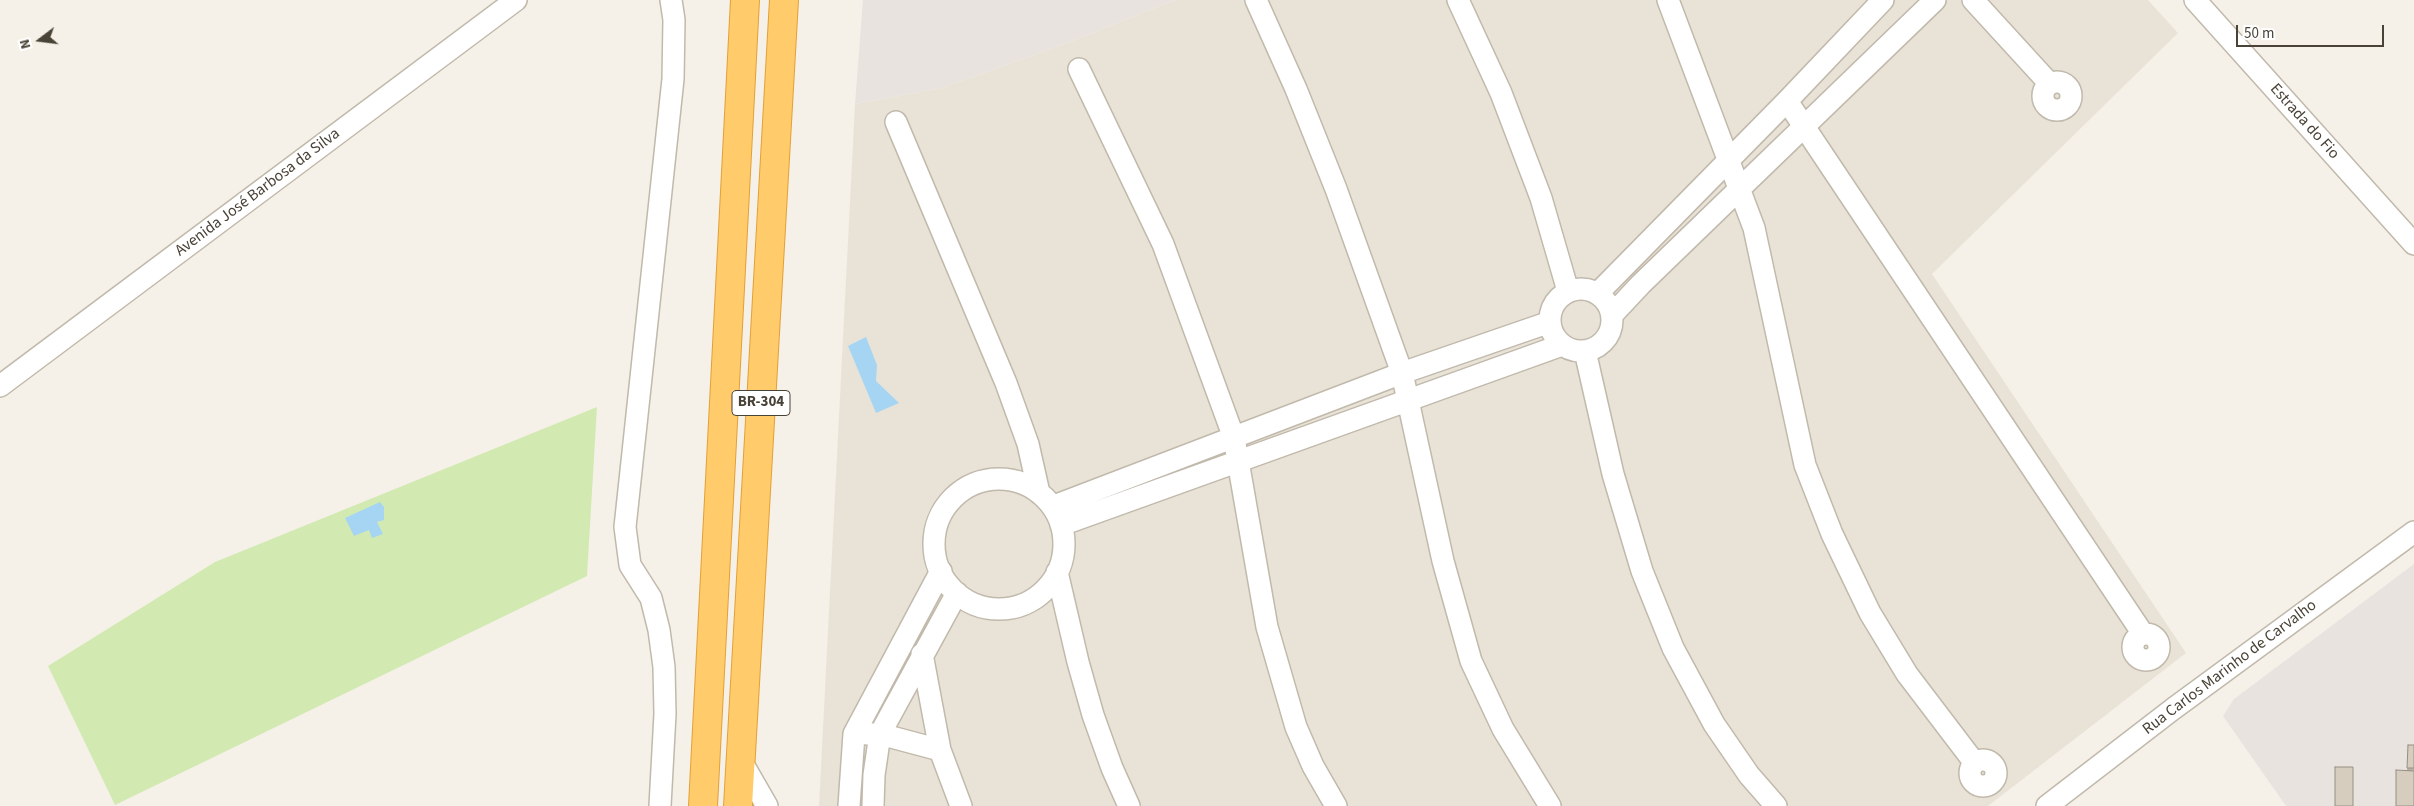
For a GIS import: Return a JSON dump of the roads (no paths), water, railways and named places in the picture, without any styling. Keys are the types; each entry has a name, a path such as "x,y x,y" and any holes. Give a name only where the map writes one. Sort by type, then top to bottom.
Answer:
{"highway":[{"name":"BR-304","path":"701,802 745,0"},
{"name":"BR-304","path":"738,806 784,0"}],"street":[{"name":"Avenida José Barbosa da Silva","path":"0,386 516,0"},
{"path":"660,806 665,714 664,667 659,630 651,598 630,565 625,527 673,79 674,20 671,0"},
{"path":"1256,0 1296,89 1336,189 1402,373 1410,399 1443,561 1471,661 1503,729 1550,806"},
{"path":"1458,0 1501,93 1541,198 1568,291"},
{"path":"1668,0 1754,228 1767,283 1788,393 1805,464 1832,534 1870,612 1907,674 1974,762"},
{"path":"1598,293 1787,101 1883,0"},
{"path":"1612,315 1641,284 1741,190 1804,125 1935,0"},
{"path":"1973,0 2049,83"},
{"name":"Estrada do Fio","path":"2195,0 2414,244"},
{"path":"1079,69 1163,244 1234,438 1267,627 1296,727 1313,766 1336,806"},
{"path":"1787,101 2143,634"},
{"path":"896,122 1006,383 1064,544 1061,564 1053,581 1039,595 1020,606 998,609 976,605 957,594 941,571 936,558 934,536 940,516 952,498 969,486 989,479 1011,480 1031,487 1051,508"},
{"path":"1588,289 1598,293 1607,303 1612,315 1611,328 1606,339 1597,347 1585,351 1573,350 1562,345 1555,337 1550,322 1552,307 1568,291 1588,289"},
{"path":"1051,508 1402,373 1550,322"},
{"path":"1051,508 1237,460 1562,345"},
{"path":"1585,351 1618,492 1642,571 1673,648 1714,724 1749,775 1776,806"},
{"name":"Rua Carlos Marinho de Carvalho","path":"2047,806 2173,709 2414,532"},
{"path":"849,806 854,734 941,571"},
{"path":"1057,572 1078,662 1093,715 1112,768 1130,806"},
{"path":"873,806 874,775 880,734 922,654 957,594"},
{"path":"922,654 940,750 961,806"},
{"path":"854,734 880,734 940,750"},
{"path":"740,759 767,806"}],"water":[{"path":"866,337 877,365 876,381 899,403 876,413 848,346"},
{"path":"380,502 384,507 384,520 377,522 383,534 372,538 369,530 354,536 345,518"}]}
